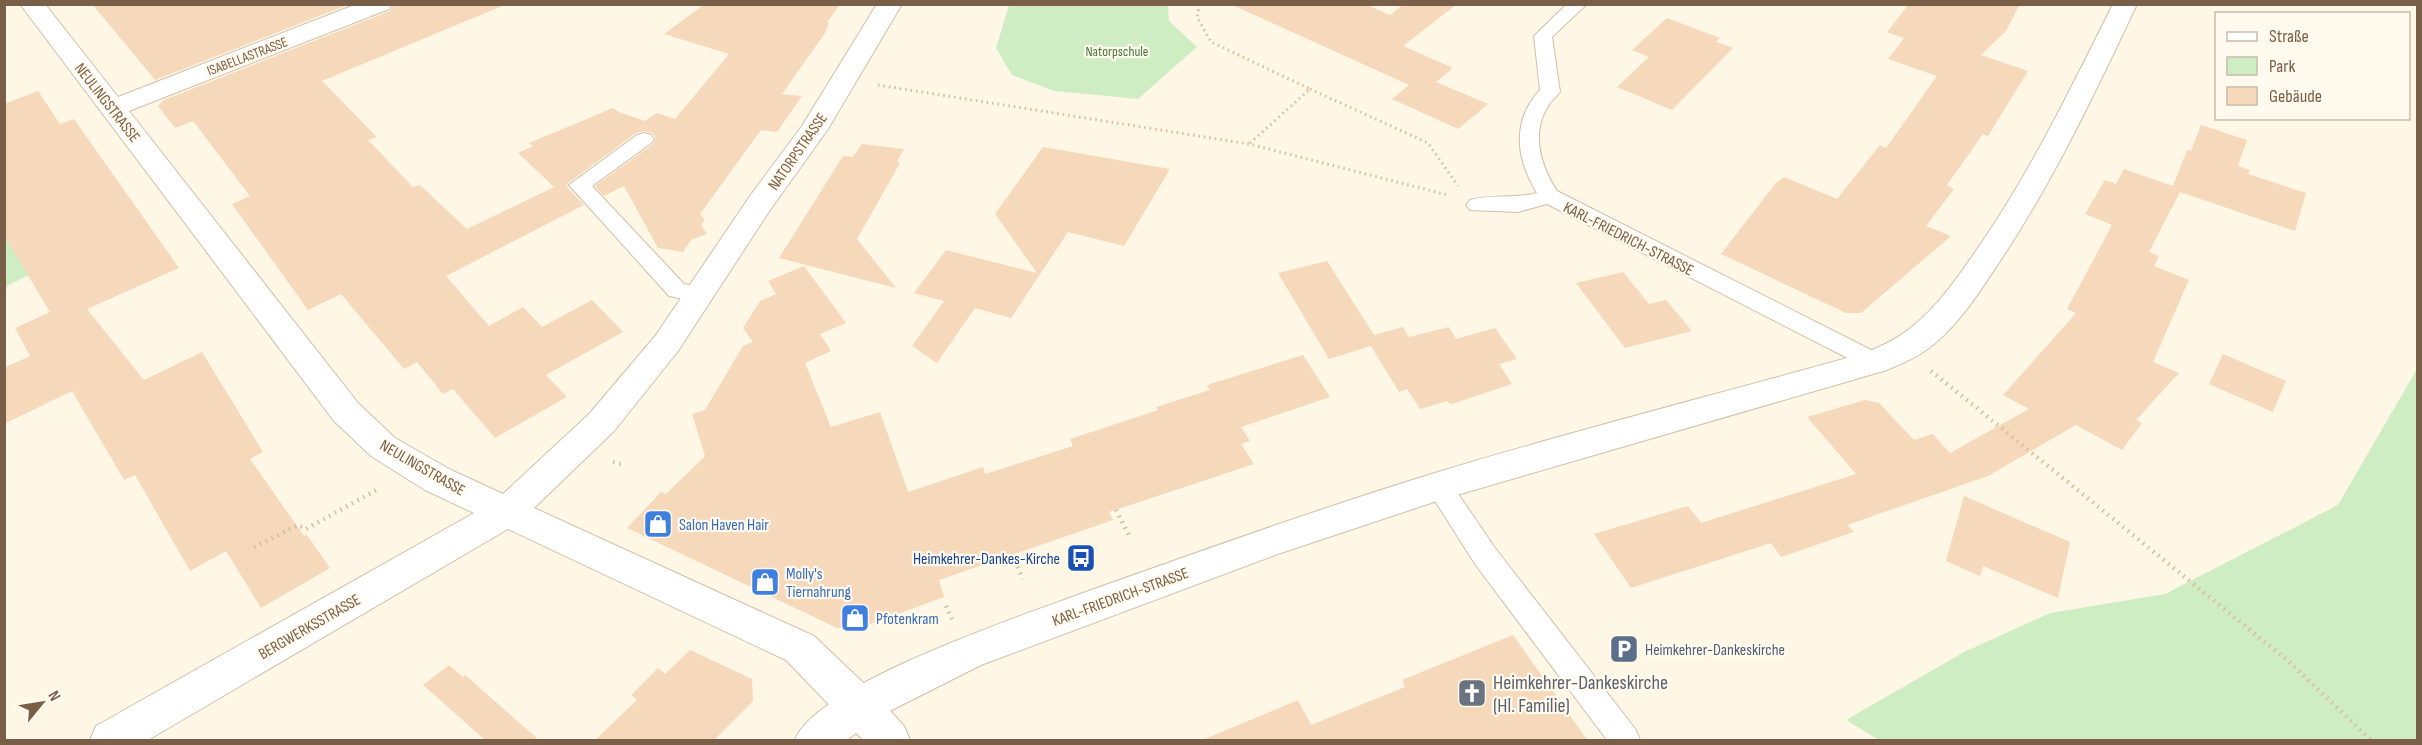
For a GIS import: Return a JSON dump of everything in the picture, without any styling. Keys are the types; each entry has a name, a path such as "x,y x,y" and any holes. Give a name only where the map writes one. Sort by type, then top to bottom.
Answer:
{"street":[{"name":"NEULINGSTRASSE","path":"32,4 346,412 383,447 438,480 801,648 860,706 889,741"},
{"name":"ISABELLASTRASSE","path":"113,108 380,4"},
{"name":"NATORPSTRASSE","path":"508,511 602,422 667,343 760,204 814,129 842,79 890,4"},
{"name":"KARL-FRIEDRICH-STRASSE","path":"816,741 860,706 967,653 1257,546 1439,486 1875,362 1904,350 1923,336 1956,303 2003,234 2069,120 2125,4"},
{"name":"BERGWERKSSTRASSE","path":"111,741 508,511"}],"lane":[{"name":"KARL-FRIEDRICH-STRASSE","path":"1578,4 1543,36 1550,92 1544,97 1533,118 1527,141 1535,174 1549,196 1875,362"},
{"path":"644,139 579,185 677,290 701,295"},
{"path":"1472,202 1518,205 1549,196"},
{"path":"1439,486 1479,548 1625,741"}],"path":[{"path":"1200,4 1197,17 1211,42 1428,142 1472,202"},
{"path":"842,79 1249,144 1472,202"},
{"path":"1249,144 1310,89"},
{"path":"1945,382 2288,660 2372,741"},
{"path":"254,548 298,525 306,529 417,467"},
{"path":"1116,510 1131,539"},
{"path":"1012,555 1023,579"}],"green space":[{"name":"Natorpschule","path":"1009,5 1168,6 1169,21 1197,47 1138,99 1054,91 1012,75 996,48"},
{"path":"5,212 39,270 7,286 5,298"},
{"path":"2417,369 2417,740 1879,740 1846,720 1964,652 2050,613 2165,594 2338,505"}],"building":[{"path":"92,4 350,4 155,80"},
{"path":"394,4 507,4 322,81 377,137 368,140 413,187 420,185 467,229 554,187 518,153 533,146 529,143 613,108 645,121 657,113 675,119 729,54 664,34 705,4 840,4 827,23 829,23 825,33 782,94 802,96 777,132 761,130 700,214 705,220 701,225 707,234 691,240 683,252 658,248 624,186 604,196 595,186 653,144 656,138 652,133 643,131 636,133 568,183 567,187 584,205 446,276 489,326 523,307 542,327 592,300 623,332 546,375 567,397 495,438 453,389 443,394 417,362 404,369 341,294 308,310 232,204 250,196 193,121 175,128 158,106 164,100 390,11"},
{"path":"1230,4 1365,4 1390,15 1404,4 1457,4 1403,46 1453,68 1436,82 1488,104 1458,129 1392,99 1409,85"},
{"path":"1909,4 2020,4 2006,31 1981,55 2028,71 1988,136 1983,134 1947,185 1954,189 1926,226 1951,236 1861,313 1846,313 1721,254 1775,184 1784,177 1837,199 1880,145 1886,148 1937,76 1888,59 1904,38 1887,32"},
{"path":"1667,18 1720,38 1716,42 1733,48 1672,110 1617,87 1649,57 1632,50"},
{"path":"38,91 60,124 74,119 179,268 87,309 144,380 202,352 263,452 250,459 304,536 307,535 330,568 261,608 226,551 190,571 135,475 124,480 72,391 4,424 4,368 30,356 15,328 50,312 4,235 4,104"},
{"path":"2201,125 2247,140 2238,166 2250,170 2248,174 2306,193 2295,231 2180,192 2149,252 2159,256 2154,266 2189,280 2153,362 2179,373 2136,420 2142,423 2122,450 2076,425 1988,476 1847,525 1854,532 1781,557 1771,543 1631,588 1594,534 1688,506 1701,523 1856,474 1807,417 1865,400 1879,403 1914,440 1933,434 1950,453 2029,409 2003,395 2076,313 2067,309 2112,225 2085,214 2105,180 2116,184 2124,169 2173,186 2187,150 2191,151"},
{"path":"862,144 904,149 897,162 900,163 857,239 896,288 779,258 843,156 853,157"},
{"path":"1043,147 1170,169 1124,246 1068,232 1011,318 975,308 937,363 912,346 944,301 914,293 946,250 1037,273 995,214"},
{"path":"1327,261 1374,335 1403,327 1409,337 1449,327 1456,339 1495,328 1517,359 1499,364 1512,384 1455,403 1450,404 1448,401 1420,409 1407,389 1399,392 1371,346 1329,359 1278,273"},
{"path":"804,266 846,323 820,334 831,351 805,363 831,427 880,412 908,492 983,467 985,474 1073,446 1070,439 1210,390 1207,385 1303,355 1330,397 1241,427 1250,441 1241,444 1254,464 1109,512 1113,520 939,580 944,597 862,627 837,628 627,528 661,492 666,494 705,456 692,414 705,410 743,346 753,342 743,328 760,301 776,294 768,281"},
{"path":"1623,272 1649,304 1666,300 1692,331 1625,348 1576,283"},
{"path":"2223,354 2286,381 2273,412 2209,384"},
{"path":"1964,496 2070,542 2058,598 1983,566 1980,576 1946,561"},
{"name":"Heimkehrer-Dankeskirche (Hl. Familie)","path":"1513,635 1588,741 1200,741 1298,700 1311,725 1405,687 1402,680"},
{"path":"690,650 752,679 753,701 713,741 594,741 637,700 631,695 658,668 665,674"},
{"path":"449,665 463,677 465,675 540,741 486,741 423,685"}],"place":[{"name":"Salon Haven Hair","path":"658,524"},
{"name":"Heimkehrer-Dankes-Kirche","path":"1081,558"},
{"name":"Molly's Tiernahrung","path":"765,582"},
{"name":"Pfotenkram","path":"855,618"},
{"name":"Heimkehrer-Dankeskirche","path":"1624,649"},
{"name":"Heimkehrer-Dankeskirche (Hl. Familie)","path":"1472,693"}]}
